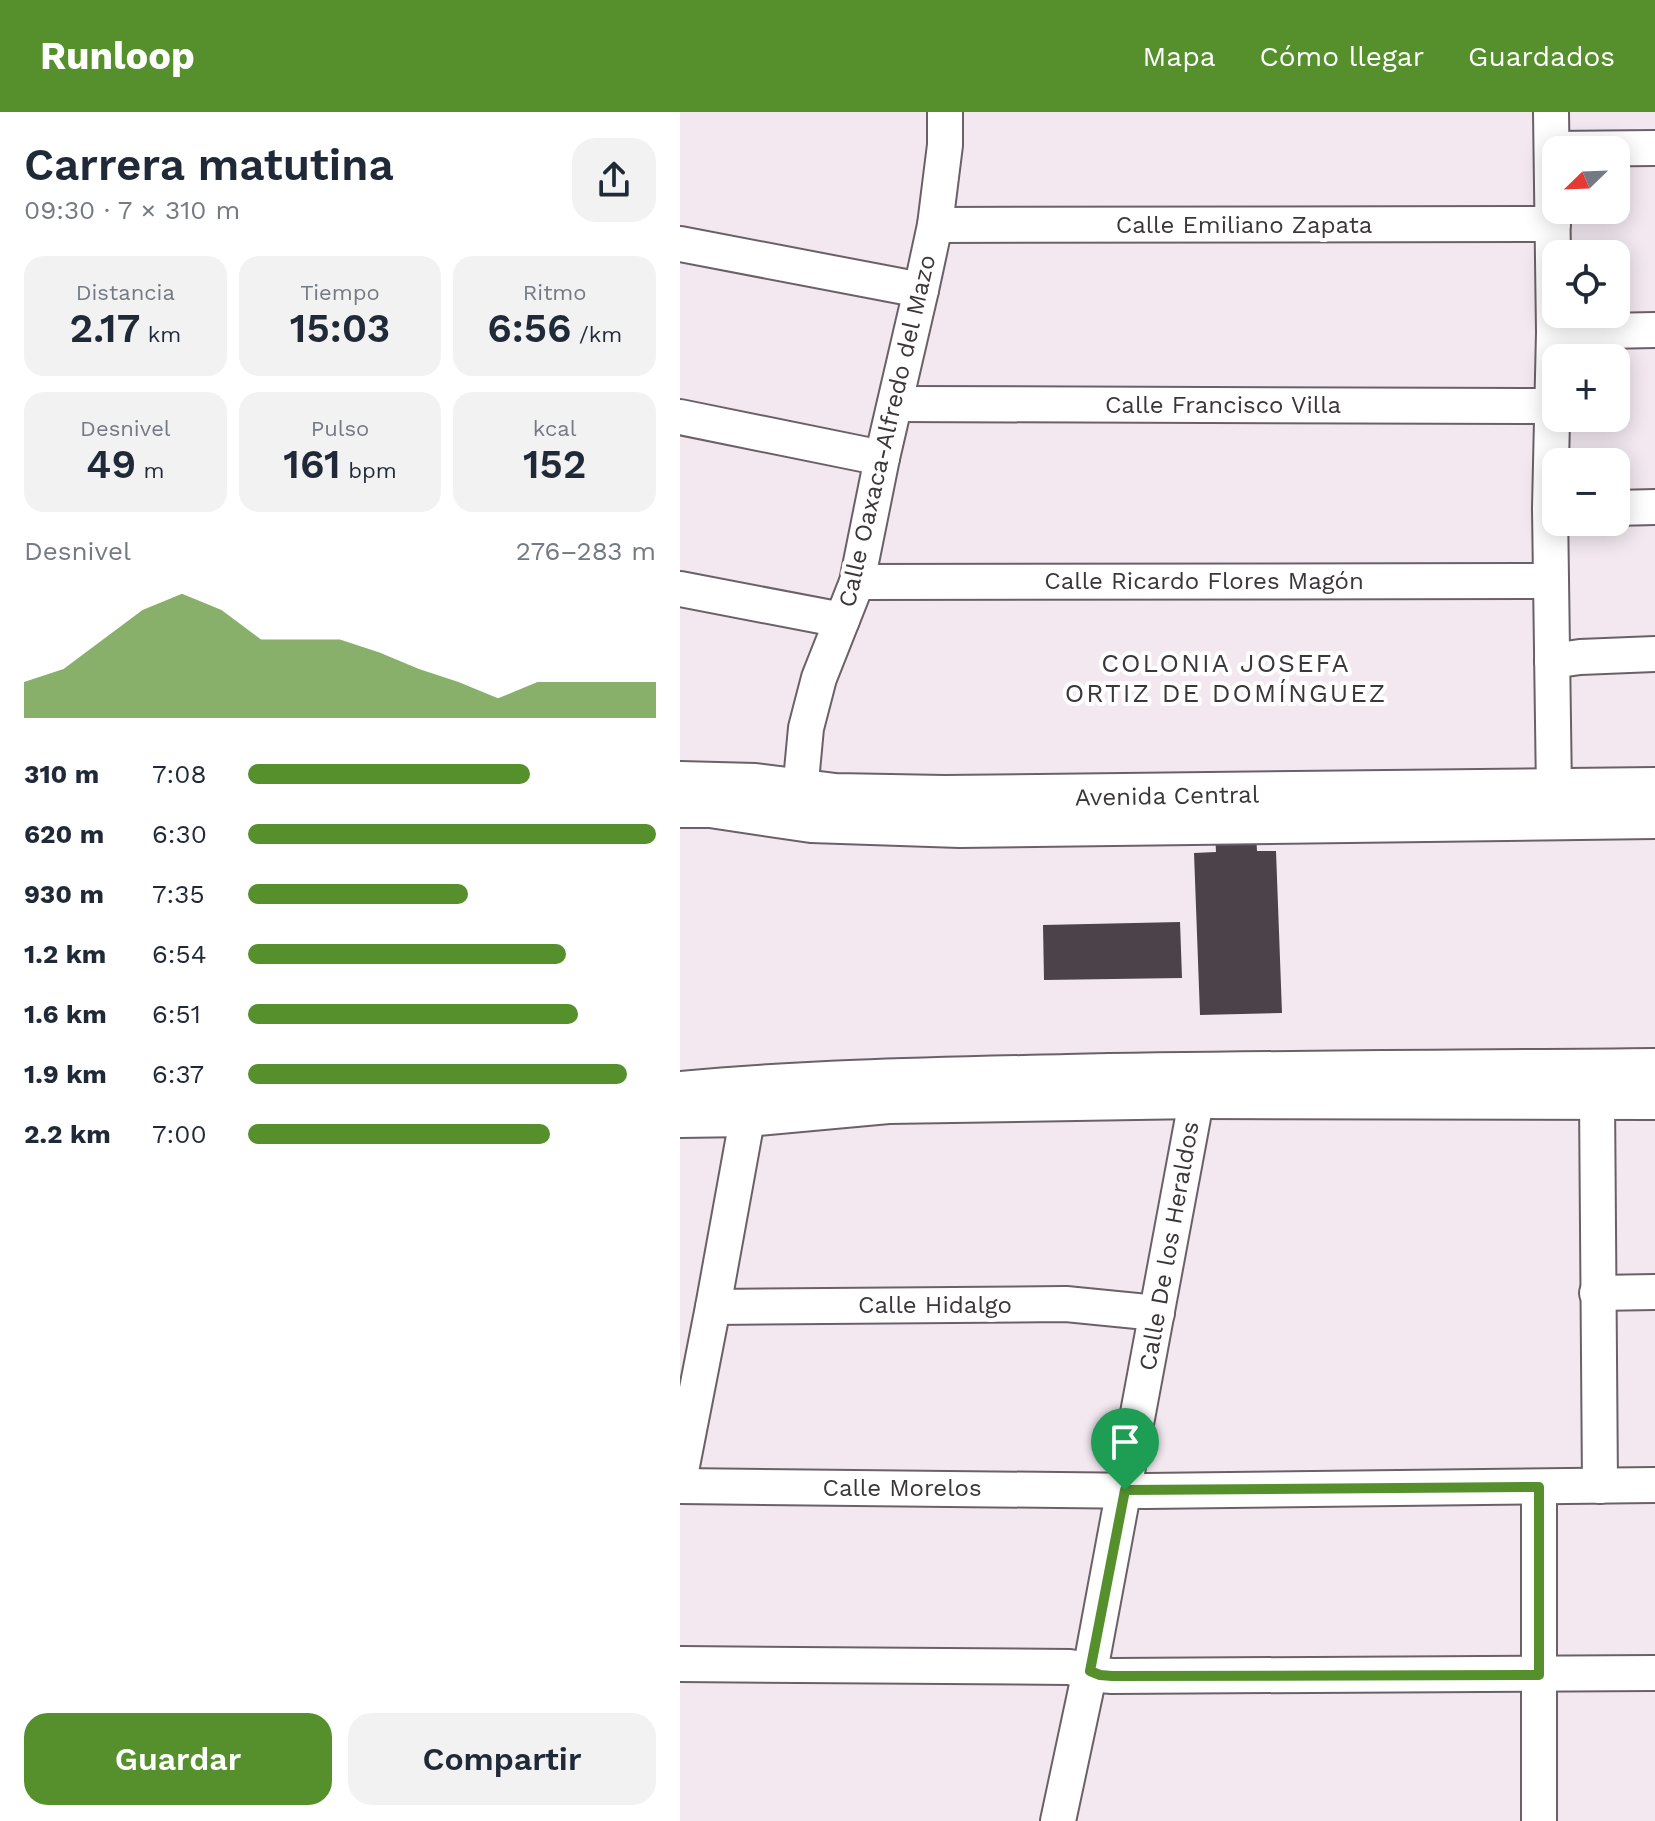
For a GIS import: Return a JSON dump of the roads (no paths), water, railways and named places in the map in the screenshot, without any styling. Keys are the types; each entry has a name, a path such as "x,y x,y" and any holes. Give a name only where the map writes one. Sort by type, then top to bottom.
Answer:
{"highway":[{"name":"Avenida Central","path":"692,777 835,796 959,798 1655,790"},
{"path":"680,1115 748,1114 888,1101 1197,1096 1655,1097"}],"street":[{"name":"Calle Oaxaca-Alfredo del Mazo","path":"800,792 806,728 819,678 857,582 935,225 945,145 945,112"},
{"path":"1551,112 1552,136"},
{"path":"1630,148 1655,148"},
{"name":"Calle Emiliano Zapata","path":"935,225 1553,224"},
{"path":"1553,224 1554,344"},
{"path":"680,244 921,290"},
{"path":"1554,332 1655,330"},
{"name":"Calle Francisco Villa","path":"895,404 1542,406"},
{"path":"680,417 882,458"},
{"path":"1630,508 1655,507"},
{"path":"1552,536 1554,792"},
{"name":"Calle Ricardo Flores Magón","path":"857,582 1551,581"},
{"path":"680,589 842,620"},
{"path":"1552,661 1655,654"},
{"path":"680,810 710,810 811,825 960,830 1655,821"},
{"path":"680,1089 890,1076 1294,1068 1655,1066"},
{"name":"Calle De los Heraldos","path":"1058,1821 1125,1490 1197,1096"},
{"path":"1597,1098 1600,1486"},
{"path":"680,1476 748,1114"},
{"path":"1597,1293 1655,1292"},
{"name":"Calle Hidalgo","path":"713,1307 1066,1304 1157,1313"},
{"name":"Calle Morelos","path":"680,1486 1125,1490 1655,1485"},
{"path":"1539,1487 1539,1821"},
{"path":"680,1664 1070,1667 1112,1676 1655,1673"}],"district":[{"name":"COLONIA JOSEFA ORTIZ DE DOMÍNGUEZ","path":"1226,678"}]}
